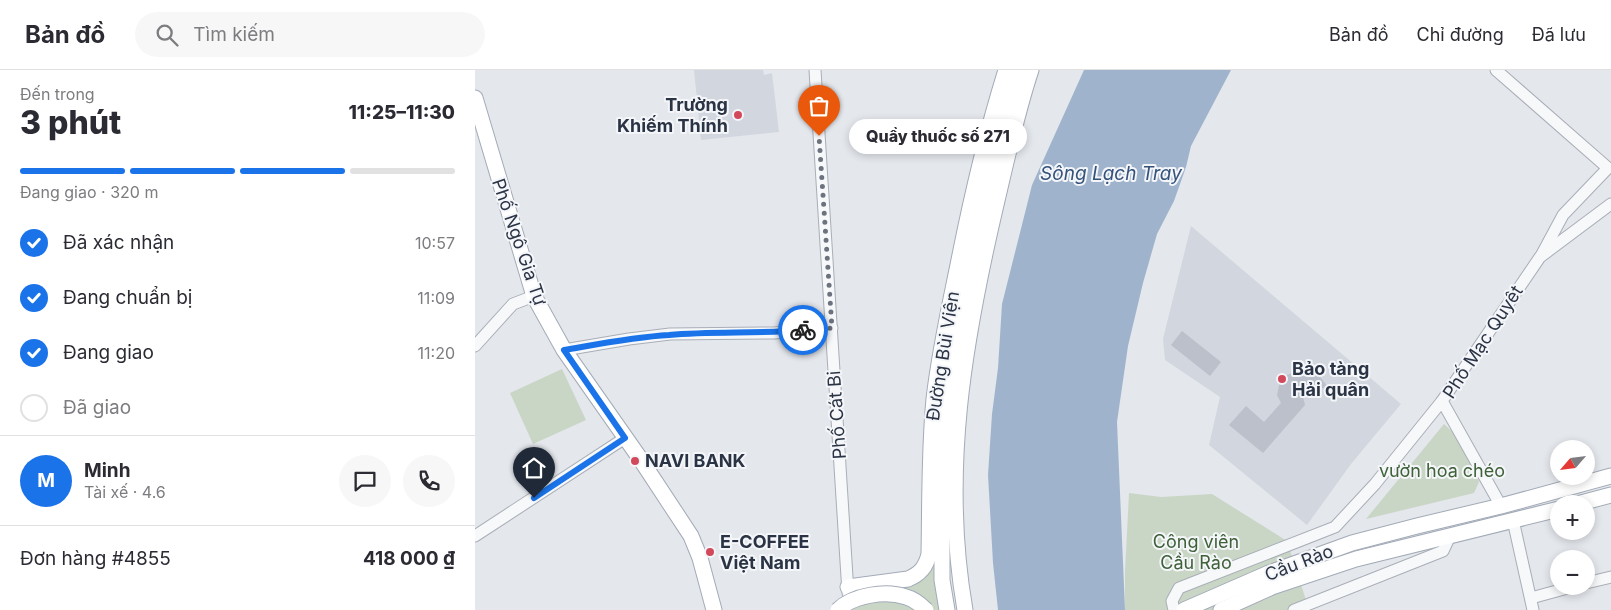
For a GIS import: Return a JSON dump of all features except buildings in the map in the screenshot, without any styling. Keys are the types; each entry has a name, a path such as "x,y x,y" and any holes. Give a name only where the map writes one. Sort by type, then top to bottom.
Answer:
{"main road":[{"name":"Đường Bùi Viện","path":"947,610 942,580 935,397 943,338 976,182 991,120 1006,70"},
{"name":"Đường Bùi Viện","path":"848,587 908,579 916,576 923,570 929,554 936,455 957,331 990,176 1018,70"},
{"name":"Đường Bùi Viện","path":"965,610 959,578 955,512 955,453 960,392 969,334 989,239 1015,127 1031,70"},
{"name":"Phố Ngô Gia Tự","path":"475,102 534,296 564,350 691,536 700,558 714,610"},
{"name":"Cầu Rào","path":"1184,610 1309,558 1352,543 1611,476"},
{"path":"1595,499 1611,495"},
{"name":"Cầu Rào","path":"1221,610 1273,587 1356,559 1550,511"},
{"path":"838,610 842,606 858,599 876,594 907,597 926,610"}],"street":[{"name":"Phố Cát Bi","path":"815,70 848,587 847,610"},
{"path":"1496,70 1608,168 1563,215 1540,256"},
{"name":"Phố Mạc Quyêt","path":"1501,506 1442,401 1540,256 1611,204"},
{"path":"475,346 513,304 534,296"},
{"path":"564,350 629,338 670,334 774,333 832,328"},
{"path":"1174,610 1172,600 1179,588 1335,527 1375,484 1442,401"},
{"path":"475,536 625,438"},
{"path":"1513,520 1533,610"},
{"path":"1294,610 1320,605 1443,551 1450,536"},
{"path":"1595,581 1611,577"},
{"path":"1531,598 1550,593"}],"shaded area":[{"name":"Trường Khiếm Thính","path":"694,70 763,70 764,75 772,73 779,132 701,140"},
{"name":"Bảo tàng Hải quân","path":"1191,226 1401,404 1351,464 1307,525 1209,445 1220,397 1165,360 1163,339"}],"green space":[{"path":"562,369 586,420 533,444 510,393"},
{"name":"vườn hoa chéo","path":"1444,424 1460,439 1479,482 1474,493 1366,519"},
{"name":"Công viên Cầu Rào","path":"1129,493 1161,497 1212,494 1287,541 1311,610 1125,610"},
{"path":"933,561 941,610 854,610 855,597 910,586 926,578"}],"water":[{"name":"Sông Lạch Tray","path":"1084,70 1231,70 1191,146 1174,201 1157,234 1128,346 1117,422 1125,610 998,610 993,563 988,475 1002,304 1032,185"}],"way so far":[{"path":"803,330 832,328 819,136"}],"place":[{"name":"Trường Khiếm Thính","path":"738,115"},
{"name":"Quầy thuốc số 271","path":"819,136"},
{"name":"Bảo tàng Hải quân","path":"1282,379"},
{"name":"NAVI BANK","path":"635,461"},
{"name":"E-COFFEE Việt Nam","path":"710,552"}],"route":[{"path":"534,498 625,438 564,350 629,338 670,334 774,333 803,330"}]}
